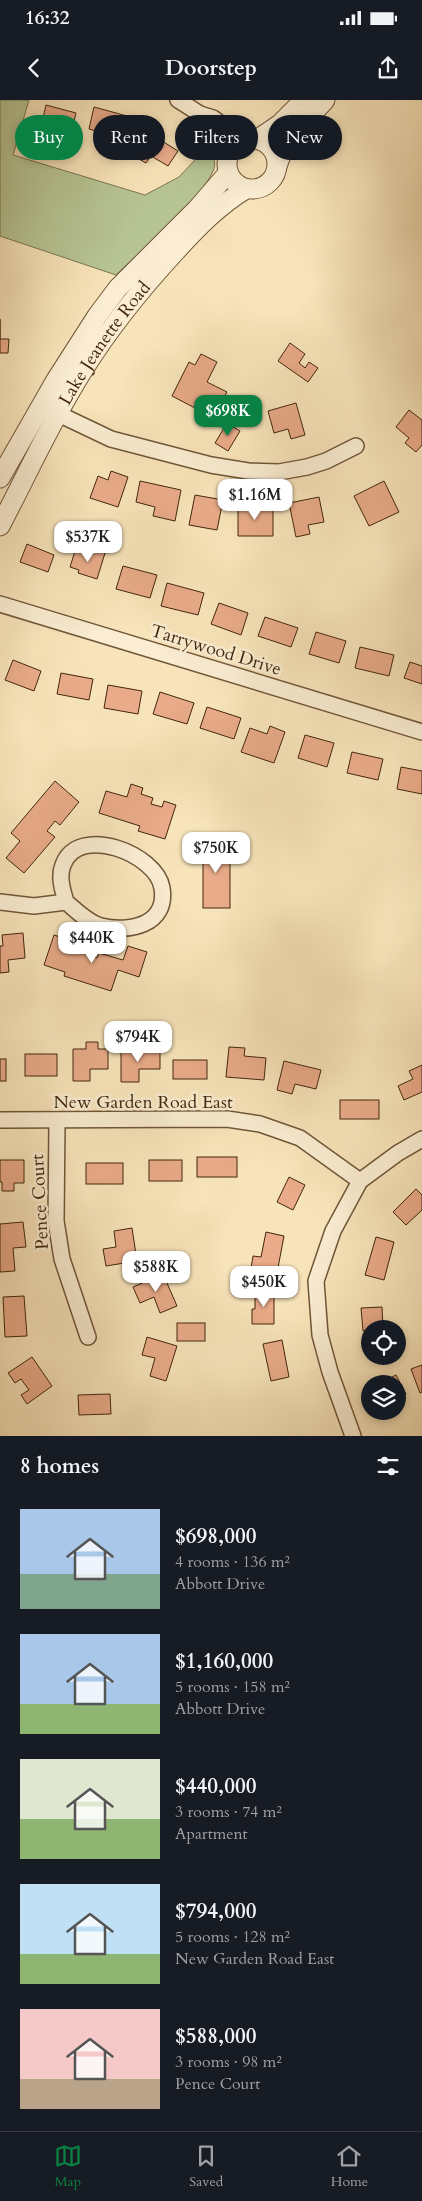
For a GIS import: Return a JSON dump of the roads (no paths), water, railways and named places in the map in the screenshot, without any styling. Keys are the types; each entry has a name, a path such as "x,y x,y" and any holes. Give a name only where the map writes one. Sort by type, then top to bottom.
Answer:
{"street":[{"path":"178,100 204,115"},
{"path":"258,136 280,124 304,100"},
{"path":"200,114 203,126 220,145 232,181 246,189 263,187 270,182 286,142 325,100"},
{"path":"258,142 266,143 273,149 277,166"},
{"path":"227,166 228,160"},
{"name":"Lake Jeanette Road","path":"0,478 74,350 118,288 198,209 227,166"},
{"name":"Lake Jeanette Road","path":"0,526 82,371 109,330 139,291 206,219 221,205 246,189"},
{"path":"42,406 111,439 211,465 248,471 279,472 307,467 326,461 356,446"},
{"name":"Tarrywood Drive","path":"0,604 422,732"},
{"path":"0,902 34,906 66,902 99,926 136,928 148,922 159,911 163,898 162,886 159,877 146,864 123,850 103,844 86,844 72,852 63,864 61,882 66,902"},
{"name":"New Garden Road East","path":"0,1120 227,1119 260,1124 300,1138 360,1181"},
{"name":"Pence Court","path":"57,1121 56,1221 62,1259 88,1337"},
{"path":"353,1436 330,1372 320,1335 316,1281 333,1230 360,1181 398,1153 422,1139"}]}
